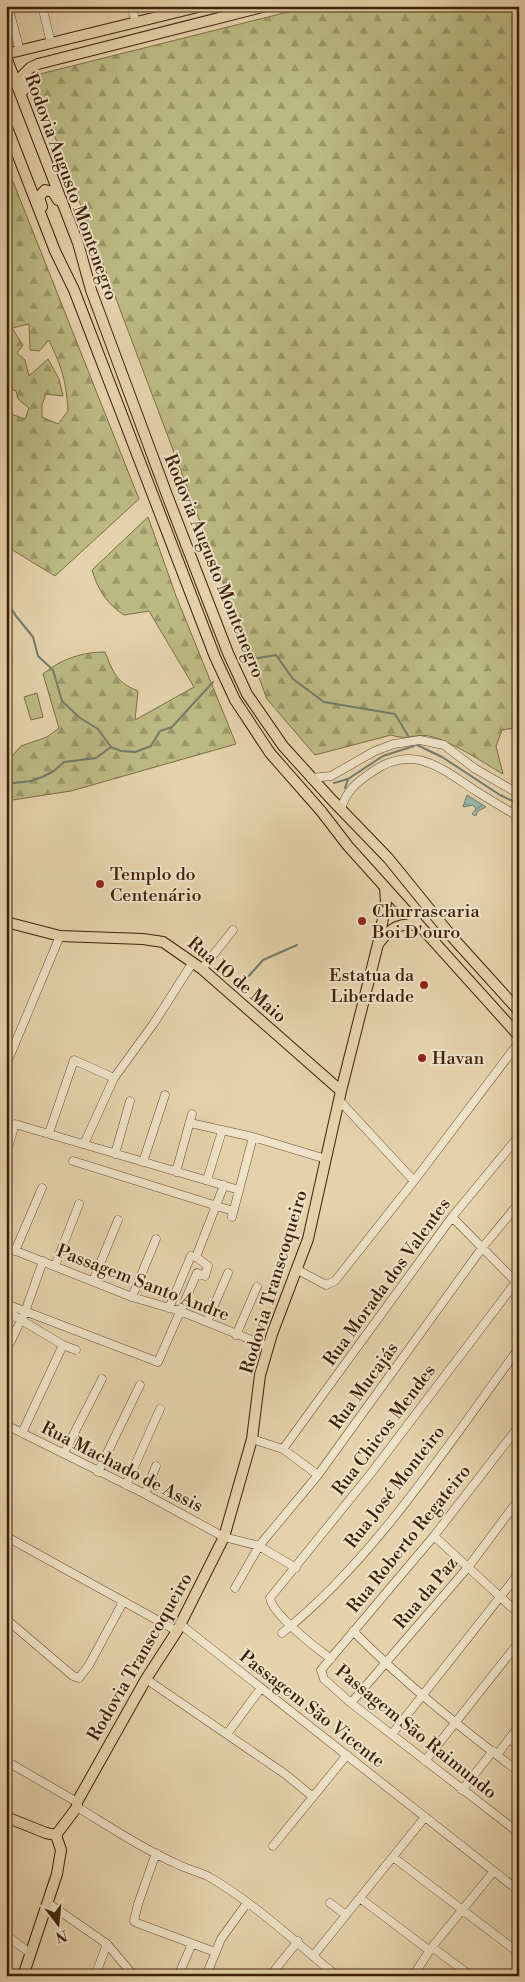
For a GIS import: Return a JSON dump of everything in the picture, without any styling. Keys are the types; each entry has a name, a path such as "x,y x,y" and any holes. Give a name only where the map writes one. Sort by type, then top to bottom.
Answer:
{"main road":[{"path":"6,55 136,22 166,10 202,6"},
{"path":"33,125 21,82 22,76 30,68 266,6"},
{"name":"Rodovia Augusto Montenegro","path":"6,55 78,243 91,290 228,653 256,707 283,746 388,858 453,938 519,1011"},
{"name":"Rodovia Augusto Montenegro","path":"6,125 55,251 74,290 215,657 235,700 270,753 385,888 423,927 519,1036"},
{"path":"55,251 55,241 39,200 41,192 45,190 54,192 56,195 71,236 78,243"},
{"name":"Rodovia Transcoqueiro","path":"56,1835 77,1804 146,1679 179,1627 224,1537 252,1439 260,1376 272,1334 308,1240 340,1095 378,944 386,903 385,888"},
{"name":"Rua 10 de Maio","path":"6,922 60,936 143,939 163,942 202,969 340,1095"},
{"name":"Rodovia Transcoqueiro","path":"378,944 395,926 406,923 423,927"},
{"path":"6,1817 46,1833 56,1835 61,1850 57,1874 24,1976"}],"street":[{"path":"8,6 20,51"},
{"path":"43,6 51,43"},
{"path":"131,6 136,22"},
{"path":"311,778 331,776 375,751 411,741 429,741 444,745 474,768 519,794"},
{"path":"341,809 348,791 377,768 400,759 416,759 436,764 519,817"},
{"path":"202,969 233,930"},
{"path":"6,1065 60,936"},
{"path":"84,1144 114,1078 154,1023 193,962"},
{"path":"298,1270 326,1285 332,1283 414,1181 519,1042"},
{"path":"49,1133 74,1060 114,1078"},
{"path":"143,1162 165,1095"},
{"path":"340,1095 414,1181"},
{"path":"115,1154 130,1101"},
{"path":"176,1172 192,1114"},
{"path":"190,1123 253,1137 326,1159"},
{"path":"6,1154 9,1132 15,1124 239,1190"},
{"path":"207,1180 222,1131"},
{"name":"Rua Morada dos Valentes","path":"283,1449 452,1217 519,1136"},
{"path":"73,1161 217,1205 232,1214 253,1137"},
{"path":"6,1312 23,1315 158,1362 197,1273 205,1276 207,1271 208,1266 196,1257 224,1185"},
{"path":"15,1250 42,1188"},
{"name":"Rua Mucajás","path":"235,1588 259,1546 318,1475 482,1248 519,1202"},
{"path":"55,1266 79,1204"},
{"path":"452,1217 518,1281"},
{"path":"92,1281 118,1220"},
{"path":"132,1297 156,1239"},
{"name":"Passagem Santo Andre","path":"6,1247 132,1297 180,1311 269,1347"},
{"path":"169,1308 191,1256"},
{"path":"6,1351 23,1315 43,1261"},
{"path":"207,1322 228,1273"},
{"name":"Rua Chicos Mendes","path":"292,1625 273,1607 270,1598 372,1472 518,1281"},
{"path":"236,1335 256,1287"},
{"path":"6,1304 63,1345 76,1350"},
{"path":"22,1433 63,1345"},
{"name":"Rua José Monteiro","path":"282,1633 338,1582 392,1517 519,1348"},
{"path":"64,1454 102,1379"},
{"path":"98,1472 140,1385"},
{"path":"126,1485 160,1409"},
{"name":"Rua Machado de Assis","path":"6,1425 145,1494 224,1537 259,1546 296,1568"},
{"name":"Rua Roberto Regateiro","path":"322,1670 434,1536 519,1426"},
{"path":"252,1439 283,1449 318,1475"},
{"path":"145,1494 156,1466"},
{"name":"Rua da Paz","path":"351,1703 469,1566 519,1499"},
{"path":"434,1536 469,1566 519,1614"},
{"name":"Passagem São Vicente","path":"7,1538 123,1602 179,1627 261,1688 519,1891"},
{"path":"392,1734 519,1573"},
{"path":"6,1619 73,1676 78,1678 89,1664 123,1602"},
{"path":"292,1625 331,1658"},
{"path":"353,1631 385,1664 455,1723 519,1772"},
{"path":"425,1761 519,1642"},
{"name":"Passagem São Raimundo","path":"322,1670 324,1679 351,1703 519,1833"},
{"path":"146,1679 285,1774 313,1796"},
{"path":"227,1734 261,1688"},
{"path":"462,1790 510,1739 519,1726"},
{"path":"510,1739 519,1746"},
{"path":"273,1846 347,1755"},
{"path":"6,1761 156,1853 178,1865 209,1876 298,1941 337,1976"},
{"path":"313,1956 425,1817"},
{"path":"156,1853 134,1920 137,1924 215,1952"},
{"path":"393,1857 519,1953"},
{"path":"412,1976 431,1949 494,1871"},
{"path":"360,1898 471,1976"},
{"path":"48,1903 107,1944 134,1976"},
{"path":"206,1976 215,1952 247,1903"},
{"path":"330,1903 346,1915"},
{"path":"6,1936 30,1954"},
{"path":"270,1976 298,1941"},
{"path":"95,1976 107,1944"},
{"path":"178,1976 192,1944"}],"green space":[{"path":"312,6 519,6 519,727 502,730 496,746 503,774 457,747 424,735 397,737 391,735 315,755 267,699 32,76"},
{"path":"6,164 139,499 55,576 6,546 6,418 11,414 25,419 29,408 18,399 16,391 6,387","holes":["29,324 30,350 39,351 49,340 60,367 65,382 68,411 58,424 42,417 42,405 46,394 63,396 59,379 48,359 29,376 25,360 17,353 23,345 12,328"]},
{"path":"148,517 176,596 236,744 71,791 6,801 6,763 21,746 47,737 59,728 43,674 57,664 88,653 105,652 120,681 138,691 135,720 194,687 149,611 124,615 118,611 104,596 92,570"},
{"path":"37,693 43,717 31,720 24,697"}],"water":[{"path":"467,795 486,807 478,811 476,816 472,814 476,809 473,805 463,807"}],"waterway":[{"path":"6,600 33,637 38,656 53,670 62,701 80,718 98,729 111,747 121,751 135,752 151,746 160,731 172,727 213,682"},
{"path":"246,660 276,655 293,679 324,702 395,714 410,739"},
{"path":"413,743 442,757 500,795 519,804"},
{"path":"334,783 348,779 383,756 414,746"},
{"path":"6,784 31,781 54,771 64,762 96,758 111,747"},
{"path":"345,788 348,779"},
{"path":"239,987 263,960 297,945"}],"place":[{"name":"Templo do Centenário","path":"100,884"},
{"name":"Churrascaria Boi D'ouro","path":"362,921"},
{"name":"Estatua da Liberdade","path":"424,985"},
{"name":"Havan","path":"422,1058"}]}
